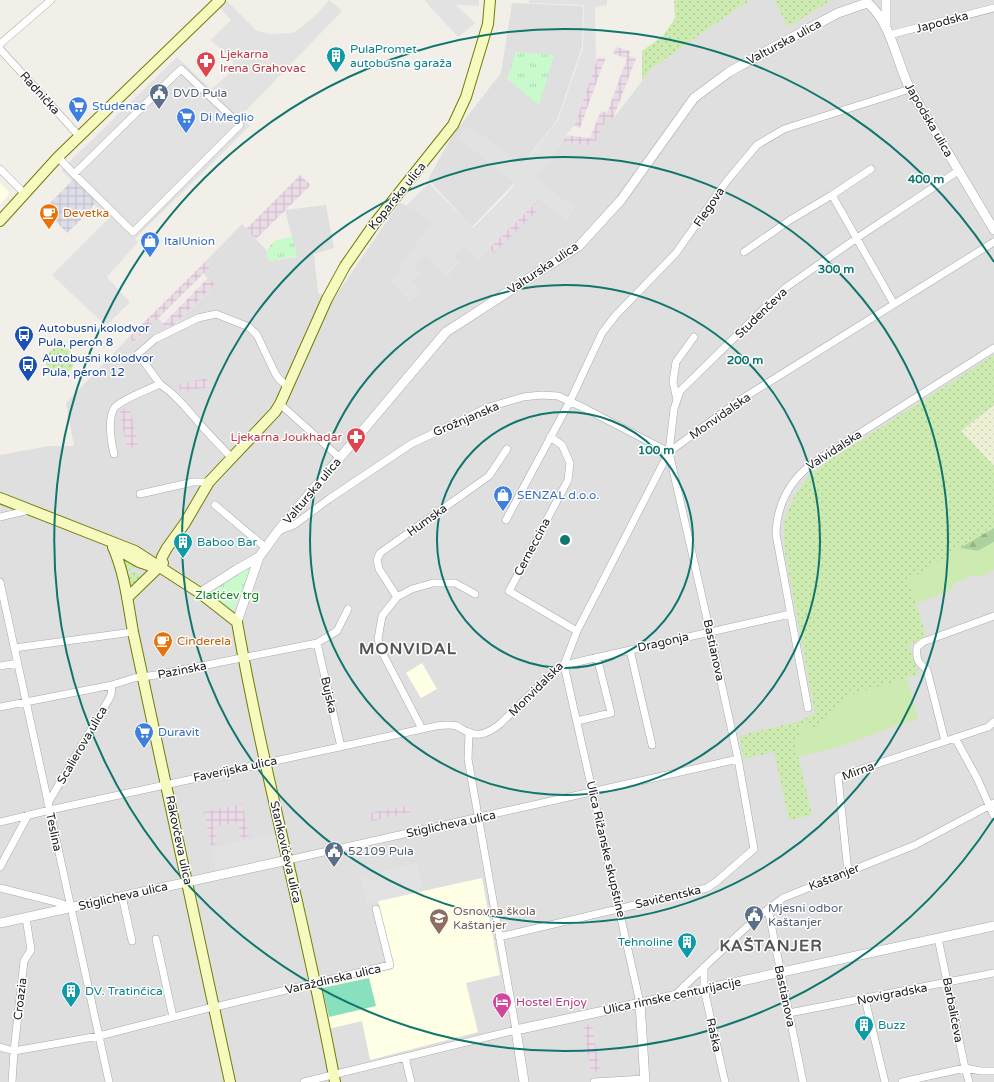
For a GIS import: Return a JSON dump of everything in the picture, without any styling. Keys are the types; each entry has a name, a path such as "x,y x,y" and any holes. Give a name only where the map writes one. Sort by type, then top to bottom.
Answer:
{"main road":[{"path":"0,221 58,157 220,0"},
{"name":"Koparska ulica","path":"160,566 162,557 167,548 185,523 209,482 275,412 280,404 327,299 345,266 375,223 454,125 466,97 488,24 490,0"},
{"path":"0,498 100,538 126,546 160,566 237,622"},
{"name":"Koparska ulica","path":"160,566 169,557 179,541 185,523"},
{"path":"100,538 139,562 151,566 160,566"},
{"name":"Rakovčeva ulica","path":"113,547 118,559 127,598 230,1082"},
{"path":"142,555 157,553 167,548"},
{"path":"127,598 160,566"},
{"name":"Stankovićeva ulica","path":"237,622 265,763 316,983 334,1078"}],"street":[{"path":"0,44 51,0"},
{"name":"Valturska ulica","path":"838,13 852,0"},
{"name":"Valturska ulica","path":"260,557 278,531 446,332 579,246 621,200 694,98 729,72 838,13 867,2 878,5 886,0"},
{"name":"Japodska ulica","path":"886,0 886,26"},
{"name":"Japodska ulica","path":"867,2 886,26 901,71 910,89 994,230"},
{"name":"Japodska","path":"889,35 994,8"},
{"name":"Radnička","path":"0,49 80,137"},
{"path":"58,157 74,174 133,232 240,125 181,69 74,174"},
{"name":"Flegova","path":"570,401 602,333 615,316 676,253 726,182 757,145 784,129 910,89"},
{"path":"0,169 25,194"},
{"path":"744,252 790,220 832,195 871,169"},
{"name":"Studenčeva","path":"669,452 674,409 680,391 785,288 958,171"},
{"path":"832,195 894,304"},
{"name":"Monvidalska","path":"469,733 482,734 491,731 557,668 564,665 577,631 669,452 740,400 994,242"},
{"path":"231,457 198,422 182,402 172,392 160,384 138,354 156,339 198,318 216,314 249,327 257,335 275,373 287,386"},
{"name":"Studenčeva","path":"677,400 673,382 676,362 694,338"},
{"name":"Valvidalska","path":"808,708 776,534 776,519 780,506 790,486 802,471 813,462 994,348"},
{"path":"114,454 110,437 111,421 116,407 133,396 160,384"},
{"name":"Grožnjanska","path":"278,531 294,525 329,499 411,444 489,407 523,397 541,395 558,396 669,452"},
{"path":"506,520 570,401"},
{"path":"280,404 340,458"},
{"name":"Cerneccina","path":"550,437 562,445 570,463 568,480 509,591 577,631"},
{"name":"Humska","path":"397,597 379,569 377,560 380,554 489,476 507,449"},
{"name":"Bastianova","path":"669,452 738,759 754,849"},
{"path":"140,494 193,482 209,482"},
{"path":"215,506 266,548"},
{"path":"0,518 29,510"},
{"path":"200,594 236,570 260,557"},
{"path":"237,622 260,557"},
{"name":"Teslina","path":"0,582 109,1082"},
{"path":"422,729 381,650 378,639 382,616 397,597 412,589 433,583 455,583 475,594"},
{"name":"Pazinska","path":"0,707 112,685 144,676 317,643 337,631 348,609"},
{"name":"Dragonja","path":"564,665 790,614"},
{"path":"945,741 927,670 920,665 916,657 917,647 923,642 994,616"},
{"path":"14,648 134,632"},
{"name":"Bujska","path":"317,643 341,747"},
{"name":"Dragonja","path":"630,650 652,745"},
{"path":"577,721 611,713 597,657"},
{"path":"0,666 18,663"},
{"name":"Ulica Rižanske skupštine","path":"564,665 640,1003 644,1080"},
{"name":"Scalierova ulica","path":"49,806 111,696 112,685"},
{"name":"Mirna","path":"848,872 838,777 988,727 994,722"},
{"name":"Faverijska ulica","path":"0,822 49,806 167,784 422,729 445,725 458,726 469,733"},
{"path":"469,733 468,759 524,1082"},
{"path":"955,738 992,804 994,816"},
{"name":"Stiglicheva ulica","path":"0,923 738,759"},
{"name":"Kaštanjer","path":"675,995 739,934 768,909 785,897 915,845 992,804"},
{"path":"0,867 28,814"},
{"name":"Savičentska","path":"500,937 707,888 754,849"},
{"path":"0,888 60,903 71,908"},
{"path":"122,896 132,941"},
{"name":"Varaždinska ulica","path":"219,1006 390,965 376,909"},
{"name":"Bastianova","path":"768,909 803,1082"},
{"name":"Croazia","path":"12,1082 24,961 31,950 26,918"},
{"name":"Ulica rimske centurijacije","path":"304,1082 334,1078 405,1057 516,1030 994,926"},
{"name":"Barbalićeva","path":"938,938 969,1082"},
{"path":"156,939 173,1017"},
{"name":"Raška","path":"704,967 704,989 725,1082"},
{"name":"Novigradska","path":"789,1013 994,974"},
{"path":"865,999 885,1082"},
{"path":"0,1046 14,1051 99,1036 209,1008"},
{"path":"405,1057 410,1082"},
{"path":"902,1082 965,1068 981,1071 994,1071"},
{"path":"594,1082 644,1080"}],"shaded area":[{"path":"226,0 257,31 269,34 293,33 318,13 329,0 342,11 240,117 250,126 135,239 138,242 107,277 130,302 106,326 52,275 108,219 61,170 177,57 211,89 230,73 233,61 211,40 231,20 219,7"},
{"path":"424,0 479,0 479,6 456,5 475,23 458,37"},
{"path":"529,0 607,0 607,5 595,7 596,62 574,126 536,178 575,208 566,219 537,198 535,203 478,260 463,245 452,255 459,263 448,272 450,274 447,277 427,254 414,266 420,273 410,281 420,293 410,301 392,282 420,239 434,224 428,218 406,206 429,183 473,228 507,194 515,183 458,138 468,125 523,165 558,120 583,48 584,5 529,3"},
{"path":"750,0 774,0 788,26 832,0 994,0 994,1082 0,1082 0,455 49,446 74,446 66,403 129,337 135,342 158,318 170,330 214,285 203,273 211,265 207,260 242,224 266,250 269,261 297,257 285,210 326,205 334,248 314,254 318,293 334,298 400,202 428,218 434,224 420,239 392,282 410,301 420,293 410,281 420,273 413,266 427,254 447,277 450,274 448,273 459,263 452,255 464,245 478,260 489,248 494,253 539,208 535,203 537,198 567,219 574,208 535,178 563,142 593,146 607,118 613,119 652,68"},
{"path":"512,3 583,6 582,47 557,120 519,169 514,183 472,227 428,179 452,136 501,73"},
{"path":"616,47 630,51 629,56 636,58 613,119 607,118 593,146 563,142 566,135 590,138 601,111 607,113 627,58 613,54"},
{"path":"598,57 605,59 580,128 574,126"},
{"path":"300,175 311,185 256,239 246,229"},
{"path":"77,176 98,198 88,213 67,233 44,209"},
{"path":"0,183 10,193 0,204"},
{"path":"535,203 540,208 494,253 489,248"},
{"path":"207,260 212,265 134,342 129,337"},
{"path":"208,278 215,284 169,330 163,324"},
{"path":"207,378 209,387 181,392 179,384"},
{"path":"994,405 994,466 961,431"},
{"path":"130,408 138,446 127,448 119,410"},
{"path":"422,663 437,689 421,698 406,673"},
{"path":"242,804 249,837 241,839 238,822 214,827 217,844 211,845 204,812"},
{"path":"410,805 411,812 372,821 370,813"},
{"path":"279,833 285,859 216,873 210,848"},
{"path":"417,863 423,891 366,904 360,876 367,875 369,881 380,878 379,872"},
{"name":"Osnovna škola Kaštanjer","path":"482,878 500,975 466,983 478,1032 370,1060 362,1021 328,1029 319,986 393,969 378,901"},
{"path":"592,1024 600,1071 591,1073 583,1026"}],"green space":[{"path":"675,0 750,0 652,68 642,81 642,51 663,36 675,18"},
{"path":"774,0 832,0 788,27"},
{"path":"516,52 554,55 539,105 507,79"},
{"path":"292,237 297,256 269,261 266,250 276,240"},
{"path":"60,347 70,351 74,361 70,371 60,375 50,371 46,361 50,351"},
{"path":"994,355 994,405 961,431 994,466 994,528 909,580 926,636 909,645 919,674 848,696 817,728 795,743 812,815 789,820 774,752 744,759 739,736 800,721 815,713 785,553 783,523 794,497 810,474 834,457"},
{"path":"994,528 994,542 978,551 960,548"},
{"path":"994,542 994,570 978,578 976,574 952,584 953,589 916,604 909,580 960,548 978,551"},
{"path":"125,558 135,563 134,567 127,572 122,560"},
{"name":"Zlatićev trg","path":"246,567 252,571 232,614 205,594"},
{"path":"135,571 143,577 132,591 125,576"},
{"path":"907,678 918,719 841,746 798,757 795,743 804,725 817,728 848,696"},
{"path":"369,978 376,1006 329,1017 322,988"}],"place":[{"name":"PulaPromet autobusna garaža","path":"336,73"},
{"name":"Ljekarna Irena Grahovac","path":"206,78"},
{"name":"DVD Pula","path":"159,110"},
{"name":"Studenac","path":"78,123"},
{"name":"Di Meglio","path":"186,134"},
{"name":"Devetka","path":"49,230"},
{"name":"ItalUnion","path":"150,258"},
{"name":"Autobusni kolodvor Pula, peron 8","path":"24,352"},
{"name":"Autobusni kolodvor Pula, peron 12","path":"28,382"},
{"name":"Ljekarna Joukhadar","path":"356,454"},
{"name":"SENZAL d.o.o.","path":"503,512"},
{"name":"Baboo Bar","path":"183,559"},
{"name":"Cinderela","path":"163,658"},
{"name":"Duravit","path":"144,749"},
{"name":"52109 Pula","path":"334,868"},
{"name":"Mjesni odbor Kaštanjer","path":"754,932"},
{"name":"Osnovna škola Kaštanjer","path":"439,935"},
{"name":"Tehnoline","path":"687,959"},
{"name":"DV. Tratinčica","path":"71,1008"},
{"name":"Hostel Enjoy","path":"502,1019"},
{"name":"Buzz","path":"864,1042"}],"district":[{"name":"MONVIDAL","path":"408,648"},
{"name":"KAŠTANJER","path":"771,945"}]}
